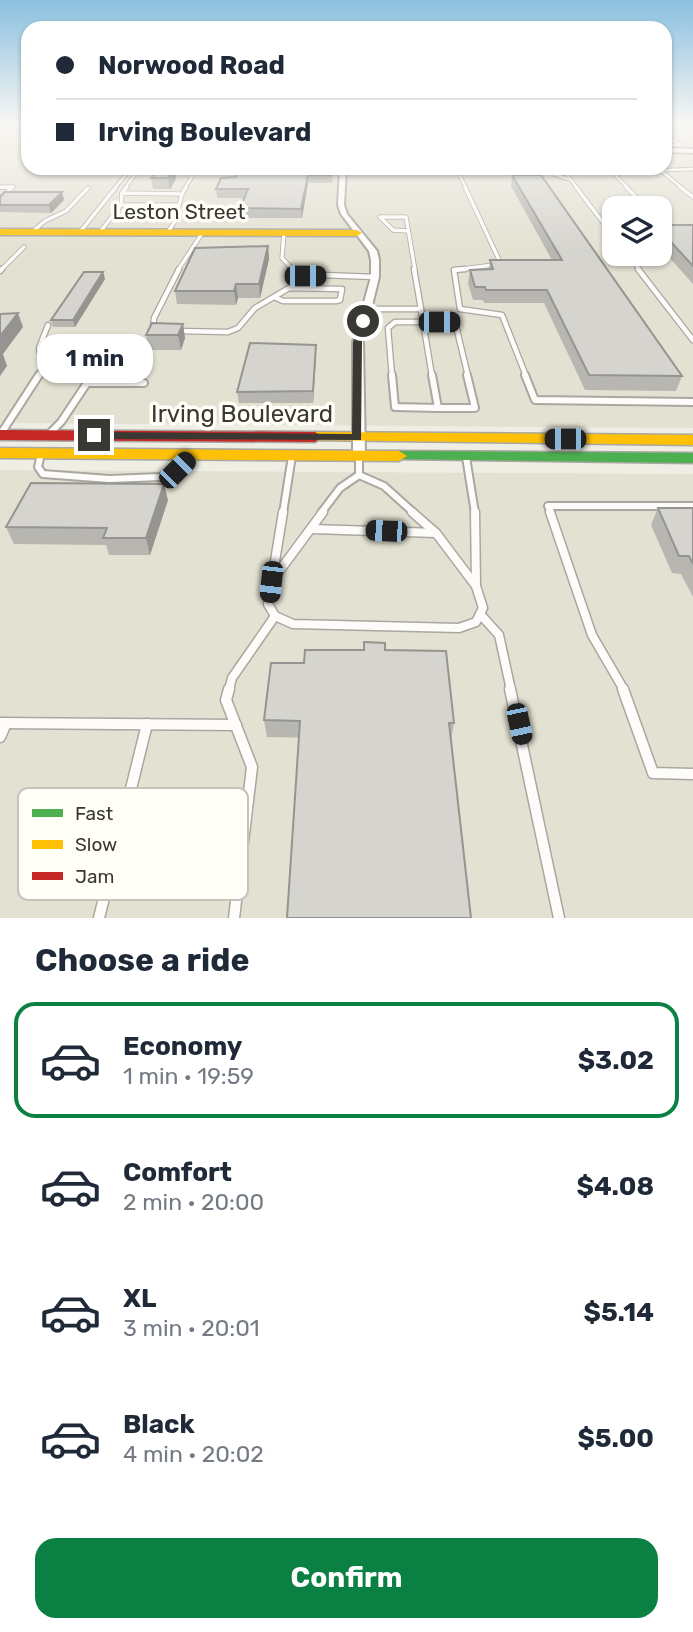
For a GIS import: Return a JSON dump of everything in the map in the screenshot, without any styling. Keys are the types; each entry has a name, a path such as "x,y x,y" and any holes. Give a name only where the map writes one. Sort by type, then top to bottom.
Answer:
{"main road":[{"name":"Leston Street","path":"0,232 357,233"},
{"name":"Irving Boulevard","path":"0,435 693,440"},
{"path":"39,454 48,435"},
{"name":"Irving Boulevard","path":"0,453 693,458"}],"street":[{"path":"343,175 341,205 344,215 373,251 375,277 358,342 359,456"}],"lane":[{"path":"672,169 693,169"},
{"path":"80,232 126,175"},
{"path":"100,232 121,205 122,193 135,175"},
{"path":"168,232 175,220 177,205 193,175"},
{"path":"459,175 500,264 454,270 460,310 502,315 535,400 693,402"},
{"path":"556,175 571,180"},
{"path":"567,175 602,221"},
{"path":"617,175 635,196"},
{"path":"666,175 693,197"},
{"path":"0,187 13,187 0,198"},
{"path":"32,232 45,221 66,211 88,188"},
{"path":"683,189 693,189"},
{"path":"122,193 182,194"},
{"path":"121,205 177,205"},
{"path":"96,213 115,213"},
{"path":"408,230 393,230 380,217 406,217 438,408"},
{"path":"203,232 187,253 154,318 153,330 228,331 238,328 255,308 289,288 342,289 340,300 336,302 283,301 274,297"},
{"path":"284,233 282,258 296,274 375,277"},
{"path":"0,271 23,247"},
{"path":"636,266 693,340"},
{"path":"367,309 421,309"},
{"path":"395,322 455,322 475,408 438,408 395,407 388,328 395,322"},
{"path":"0,435 43,369 39,348 48,326"},
{"path":"48,435 61,422 87,383 144,383"},
{"path":"39,454 38,467 43,474 61,477 156,477 172,473 192,455"},
{"path":"292,456 268,604 275,616 293,624 459,628 477,622 483,608 476,586 475,509 466,457"},
{"path":"359,456 359,475"},
{"path":"271,582 340,488 359,475"},
{"path":"359,475 384,486 436,533 476,586"},
{"path":"693,506 548,506 592,635 620,680 653,773 693,774"},
{"path":"312,528 436,533"},
{"path":"480,614 499,635 559,918"},
{"path":"248,801 252,767 226,700 232,678 275,616"},
{"path":"0,737 3,723 236,725"},
{"path":"131,788 147,724"},
{"path":"99,918 103,900"},
{"path":"234,918 236,900"}],"shaded area":[{"path":"0,167 21,167 21,175 672,175 672,167 693,167 693,428 0,423"},
{"path":"0,470 693,474 693,918 0,918"}],"building":[{"path":"153,175 170,175 168,178 151,178"},
{"path":"308,175 301,209 240,208 248,189 216,189 221,178"},
{"path":"512,175 541,175 602,262 602,266 605,266 682,376 589,375 547,290 486,290 485,287 475,287 470,270 493,269 490,260 562,260"},
{"path":"5,192 62,192 49,205 0,205 0,197"},
{"path":"672,225 693,225 693,266 672,243"},
{"path":"268,246 259,284 236,284 234,291 175,291 195,248"},
{"path":"84,272 103,272 73,320 51,320"},
{"path":"18,313 0,336 0,314"},
{"path":"152,323 183,324 178,335 146,335"},
{"path":"250,343 316,345 313,391 237,392"},
{"path":"31,483 164,484 146,538 103,538 107,528 6,527"},
{"path":"658,508 693,508 693,564 689,556 679,556"},
{"path":"364,642 385,643 385,650 446,651 454,723 449,723 471,918 287,918 300,721 264,720 271,663 304,663 305,650 364,650"}],"traffic: fast":[{"path":"399,456 693,458"}],"traffic: slow":[{"path":"0,232 357,233"},
{"path":"315,437 693,440"},
{"path":"0,453 399,456"}],"traffic: jam":[{"path":"0,435 315,437"}],"route":[{"path":"94,435 358,438 358,342 363,321"}]}
